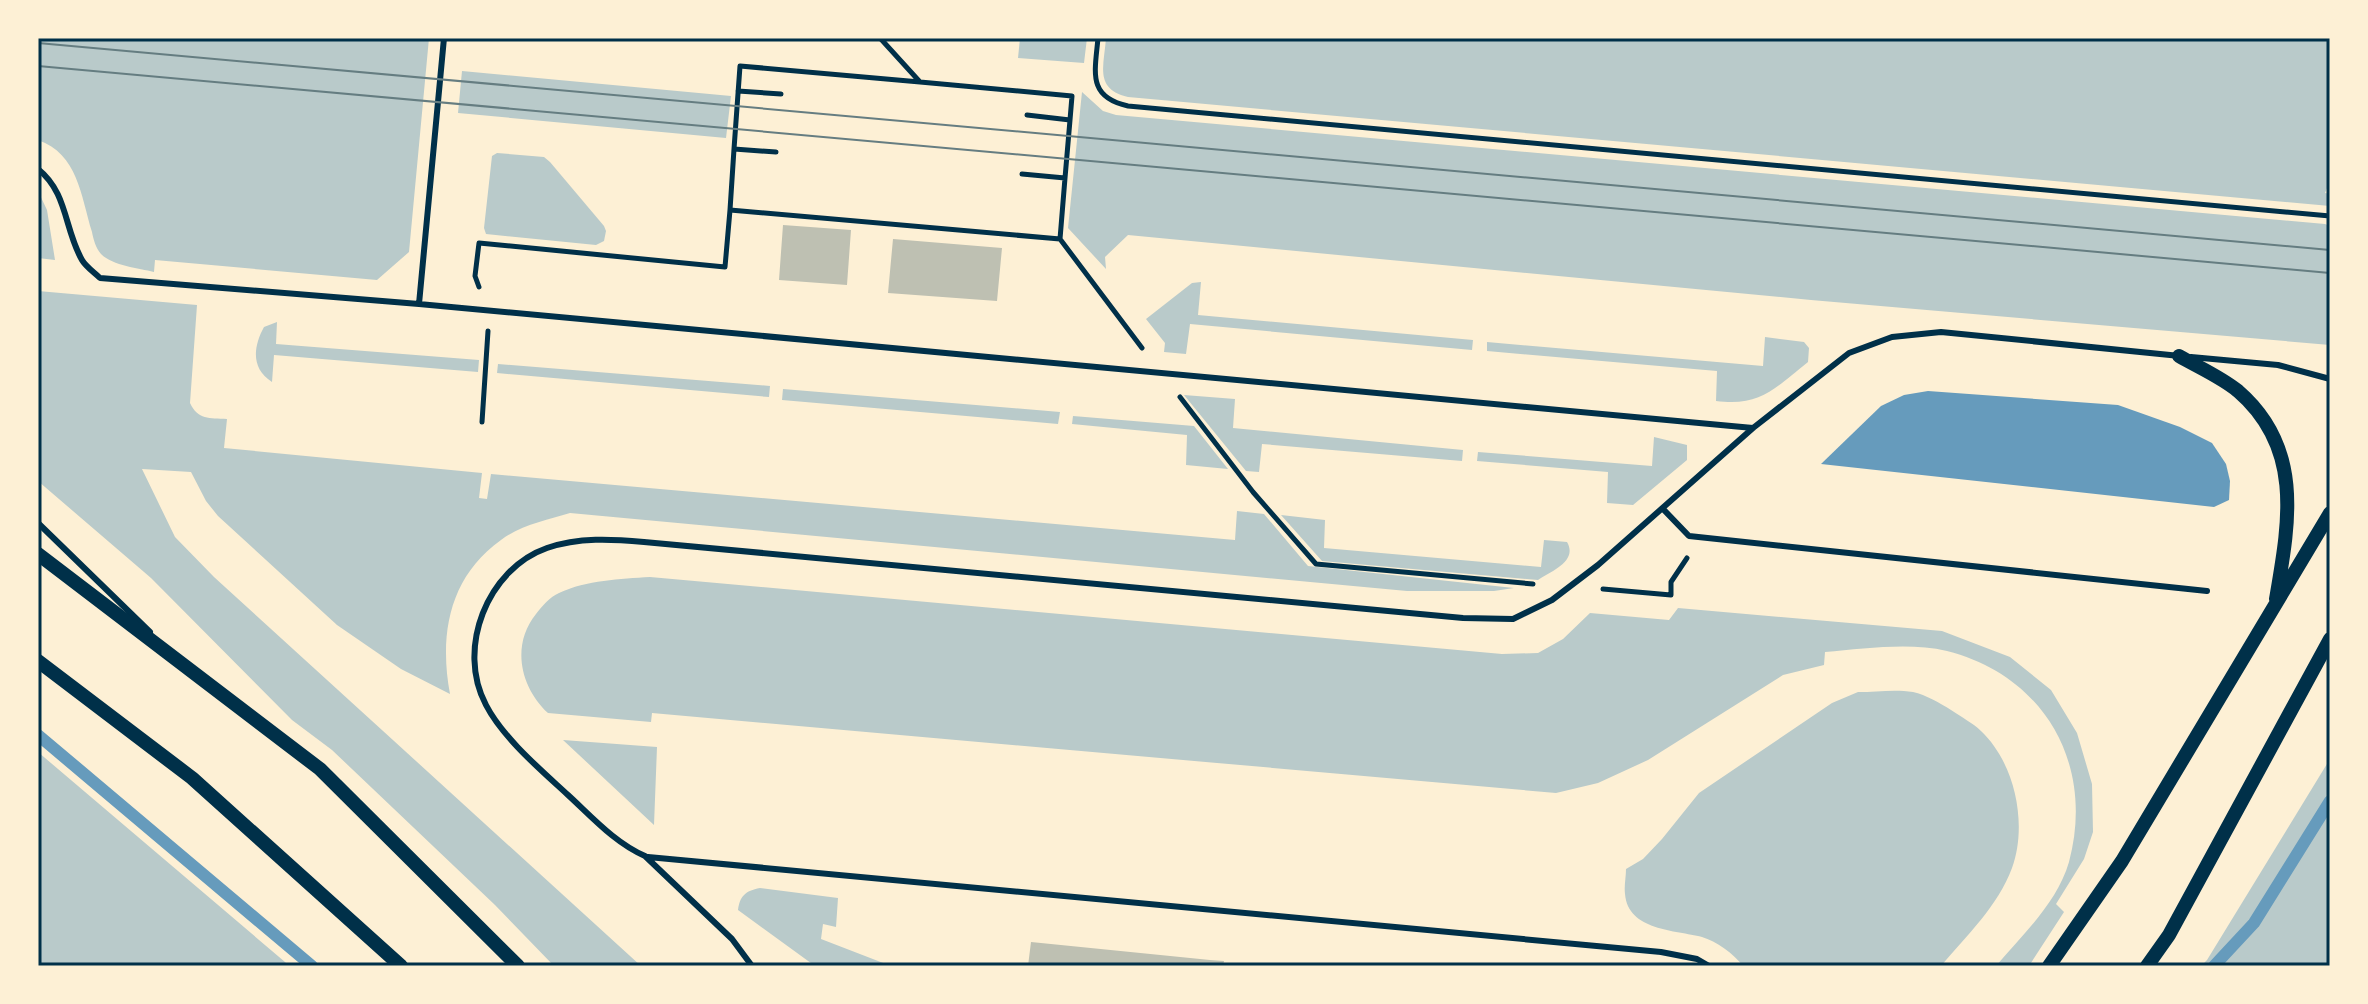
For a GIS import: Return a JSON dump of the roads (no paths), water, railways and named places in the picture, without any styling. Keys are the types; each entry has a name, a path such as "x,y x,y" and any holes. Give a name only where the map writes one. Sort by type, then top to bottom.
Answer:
{"street":[{"path":"2179,356 2236,390 2260,414 2277,444 2287,478 2289,523 2275,607"},
{"path":"2049,966 2122,861 2330,513"},
{"path":"38,554 320,769 518,966"},
{"path":"2147,966 2169,935 2330,639"},
{"path":"38,661 192,778 401,966"}],"lane":[{"path":"419,304 444,38"},
{"path":"38,169 58,191 83,263 100,278 419,304 1753,428"},
{"path":"1709,966 1697,959 1661,952 645,856 631,850 605,829 535,765 495,720 479,690 474,645 484,610 507,573 545,548 594,539 1484,619 1513,619 1552,600 1569,587 1663,509 1753,428 1849,353 1892,337 1941,332 2278,365 2330,379"},
{"path":"1663,509 1689,536 1702,538 2207,591"},
{"path":"38,523 185,665"},
{"path":"645,856 732,939 752,966"}],"water":[{"path":"1928,391 2118,405 2180,427 2212,443 2226,464 2230,481 2229,500 2214,507 1821,464 1881,406 1904,395"}],"waterway":[{"path":"38,735 312,966"},
{"path":"2214,966 2254,923 2330,801"}],"tram line":[{"path":"38,43 2330,250"},
{"path":"38,66 2330,273"}]}
